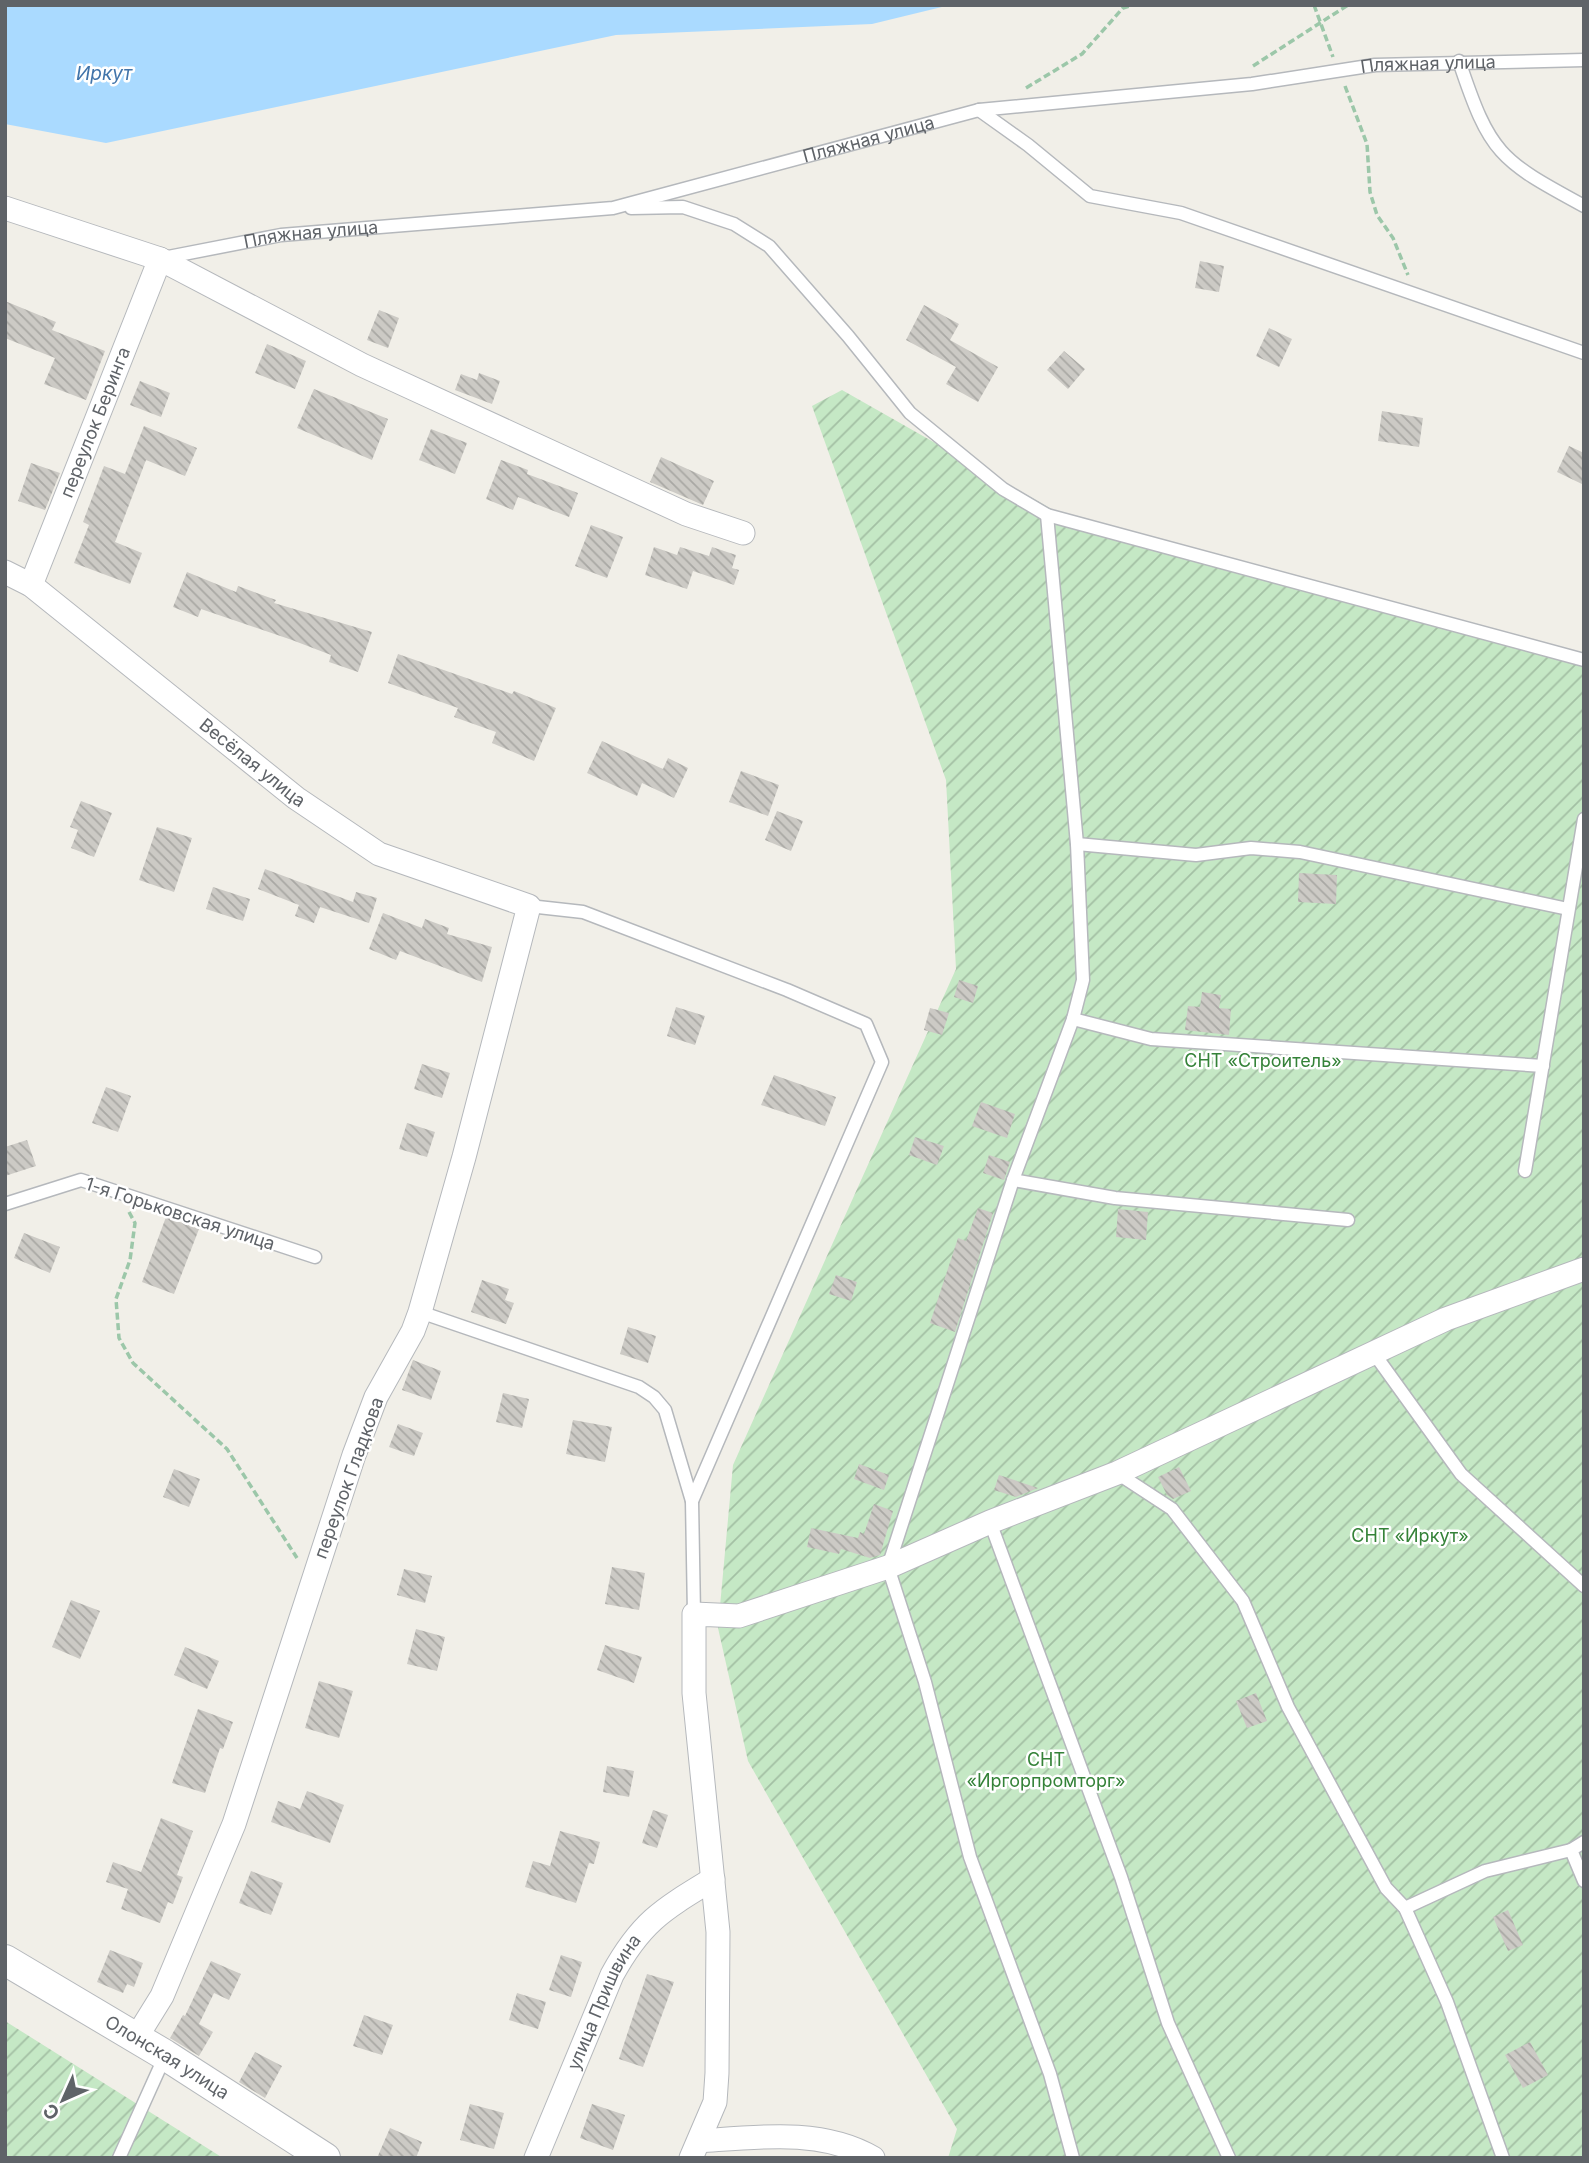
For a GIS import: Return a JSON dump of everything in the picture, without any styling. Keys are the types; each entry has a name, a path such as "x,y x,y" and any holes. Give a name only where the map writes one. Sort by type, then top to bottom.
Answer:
{"street":[{"name":"Пляжная улица","path":"5,208 160,259 362,365 686,514 743,533"},
{"name":"переулок Беринга","path":"31,585 160,259"},
{"name":"Весёлая улица","path":"5,572 31,585 296,797 379,854 529,906"},
{"name":"переулок Гладкова","path":"136,2038 162,1996 234,1824 312,1580 376,1397 413,1331 420,1312 464,1157 529,906"},
{"path":"696,2149 715,2102 718,1932 694,1693 694,1614 739,1616 888,1567 990,1522 1116,1473 1446,1319 1584,1269"},
{"name":"улица Пришвина","path":"536,2158 612,1975 627,1947 642,1927 661,1911 712,1879"},
{"name":"Олонская улица","path":"5,1960 165,2055 325,2158"},
{"path":"696,2149 781,2135 852,2146 873,2158"}],"lane":[{"name":"Пляжная улица","path":"160,259 281,234 613,208 979,110 1230,86 1375,65 1584,60"},
{"path":"1459,61 1476,111 1503,157 1531,177 1584,206"},
{"path":"979,110 1028,145 1090,197 1181,213 1584,353"},
{"path":"613,208 683,207 734,224 769,246 910,413 1003,489 1047,515 1584,660"},
{"path":"1047,515 1077,845 1083,980 1073,1019 1013,1180 888,1567 925,1682 970,1857 1051,2074 1073,2158"},
{"path":"1525,1171 1568,909 1582,851 1584,819"},
{"path":"1077,845 1196,855 1251,848 1300,852 1568,909"},
{"path":"529,906 583,912 788,990 866,1024 882,1062 692,1501"},
{"path":"1073,1019 1151,1039 1543,1066"},
{"name":"1-я Горьковская улица","path":"5,1204 81,1180 315,1257"},
{"path":"1013,1180 1115,1198 1348,1220"},
{"path":"420,1312 639,1387 654,1396 665,1410 692,1501 694,1614"},
{"path":"1373,1352 1461,1474 1584,1586"},
{"path":"1116,1473 1172,1509 1243,1601 1288,1707 1386,1888 1405,1908 1447,2002 1503,2158"},
{"path":"990,1522 1121,1877 1168,2023 1229,2158"},
{"path":"1405,1908 1485,1871 1571,1850 1584,1842"},
{"path":"1571,1850 1584,1881"},
{"path":"119,2158 165,2055"}],"path":[{"path":"1020,91 1082,54 1123,8 1133,5"},
{"path":"1314,5 1367,144 1370,192 1377,215 1406,265 1410,291"},
{"path":"1230,86 1262,59 1322,24 1348,5"},
{"path":"100,1186 124,1204 135,1223 130,1260 116,1299 119,1338 133,1363 228,1449 312,1580"}],"green space":[{"path":"842,390 1062,515 1584,654 1584,2158 948,2158 957,2129 748,1761 718,1628 733,1465 956,969 946,780 812,406"},
{"path":"5,2021 223,2158 5,2158"}],"water":[{"name":"Иркут","path":"5,5 950,5 872,24 616,35 106,143 5,124"}],"building":[{"path":"1200,261 1224,266 1219,292 1195,288"},
{"path":"5,301 56,322 52,330 105,351 86,400 44,384 55,358 5,338"},
{"path":"924,305 959,324 950,340 998,367 978,402 946,384 956,367 906,340"},
{"path":"379,310 399,318 388,348 367,340"},
{"path":"1269,328 1292,339 1279,367 1256,356"},
{"path":"267,344 306,361 295,389 255,373"},
{"path":"1064,351 1085,369 1068,389 1047,370"},
{"path":"479,373 500,381 492,404 455,390 461,374 477,380"},
{"path":"140,381 170,393 161,417 130,405"},
{"path":"314,389 388,419 372,460 297,428"},
{"path":"1382,411 1423,418 1419,447 1378,441"},
{"path":"144,426 197,448 185,476 146,460 115,542 142,553 130,584 74,563 89,525 83,522 104,466 125,474"},
{"path":"431,429 467,443 455,474 419,460"},
{"path":"1569,446 1584,453 1584,485 1557,472"},
{"path":"661,457 714,481 703,505 650,482"},
{"path":"501,460 528,470 527,474 578,493 569,517 518,497 513,510 486,499"},
{"path":"31,463 60,473 45,510 18,501"},
{"path":"591,525 623,537 607,578 575,566"},
{"path":"654,547 677,555 680,547 709,556 712,547 736,555 732,568 739,570 734,585 693,571 687,589 645,575"},
{"path":"187,572 236,592 238,586 276,600 274,603 372,632 358,672 329,662 331,655 292,640 201,609 198,617 173,607"},
{"path":"398,654 512,694 514,691 556,708 534,761 492,743 496,732 454,717 458,708 388,683"},
{"path":"602,741 663,769 668,758 688,768 674,798 642,783 637,796 587,773"},
{"path":"741,771 779,785 768,816 729,802"},
{"path":"81,801 112,813 94,857 71,848 78,830 70,827"},
{"path":"777,811 803,821 791,851 765,840"},
{"path":"157,827 192,838 174,892 139,880"},
{"path":"265,869 353,902 356,892 377,898 369,923 320,907 314,923 295,916 299,905 258,889"},
{"path":"1299,873 1337,875 1336,904 1298,902"},
{"path":"213,887 250,899 243,921 206,909"},
{"path":"383,913 422,928 425,919 449,928 447,934 492,947 482,982 400,951 396,960 369,949"},
{"path":"959,980 978,986 973,1003 954,997"},
{"path":"1202,992 1221,995 1219,1008 1231,1009 1229,1035 1185,1030 1188,1006 1200,1007"},
{"path":"676,1007 705,1016 695,1045 667,1036"},
{"path":"930,1008 949,1013 942,1035 924,1030"},
{"path":"422,1064 450,1073 442,1098 414,1089"},
{"path":"774,1075 836,1097 825,1126 761,1105"},
{"path":"106,1087 131,1096 118,1132 92,1123"},
{"path":"981,1102 1015,1114 1007,1138 972,1126"},
{"path":"407,1123 435,1132 427,1157 399,1149"},
{"path":"915,1137 944,1146 937,1165 909,1155"},
{"path":"27,1140 36,1166 5,1176 5,1147"},
{"path":"989,1155 1010,1162 1004,1180 983,1173"},
{"path":"978,1208 993,1213 955,1332 930,1323 958,1238 966,1241"},
{"path":"1118,1209 1148,1212 1146,1240 1116,1237"},
{"path":"166,1217 199,1229 174,1294 142,1282"},
{"path":"24,1233 60,1247 50,1273 14,1258"},
{"path":"836,1275 857,1282 851,1301 829,1294"},
{"path":"482,1280 509,1289 505,1300 514,1303 506,1324 471,1312"},
{"path":"628,1327 656,1336 648,1363 620,1354"},
{"path":"413,1360 441,1371 431,1400 402,1390"},
{"path":"503,1393 529,1399 522,1428 496,1422"},
{"path":"573,1420 612,1427 605,1462 566,1454"},
{"path":"398,1424 423,1433 414,1456 389,1447"},
{"path":"859,1464 889,1475 884,1490 854,1479"},
{"path":"1179,1467 1191,1491 1173,1499 1167,1495 1158,1477"},
{"path":"174,1469 200,1479 189,1507 163,1497"},
{"path":"999,1475 1038,1488 1016,1497 994,1490"},
{"path":"874,1504 893,1511 880,1555 870,1558 841,1549 839,1554 807,1547 811,1528 858,1538 860,1532 864,1534"},
{"path":"612,1567 645,1573 639,1610 605,1604"},
{"path":"404,1569 432,1576 425,1603 397,1595"},
{"path":"71,1600 100,1611 80,1659 52,1647"},
{"path":"416,1629 445,1637 437,1671 407,1664"},
{"path":"605,1645 642,1657 634,1683 597,1670"},
{"path":"185,1647 219,1661 207,1689 174,1675"},
{"path":"319,1681 353,1691 339,1738 305,1728"},
{"path":"1256,1693 1267,1721 1247,1728 1236,1701"},
{"path":"198,1709 233,1722 223,1749 220,1748 205,1793 172,1783"},
{"path":"607,1766 634,1771 629,1797 603,1792"},
{"path":"307,1791 344,1805 330,1843 271,1822 278,1801 300,1809"},
{"path":"653,1810 668,1815 657,1848 642,1843"},
{"path":"161,1818 193,1831 177,1875 183,1877 173,1904 168,1902 160,1923 121,1909 128,1889 106,1882 113,1862 141,1872"},
{"path":"560,1831 600,1842 594,1864 589,1863 576,1903 525,1887 533,1861 550,1866"},
{"path":"251,1871 283,1883 271,1915 239,1903"},
{"path":"1508,1910 1523,1945 1508,1951 1493,1917"},
{"path":"110,1950 143,1963 134,1987 127,1984 123,1993 97,1982"},
{"path":"561,1955 582,1962 571,1997 549,1990"},
{"path":"211,1961 241,1974 229,2000 214,1993 199,2024 213,2032 199,2056 170,2038 183,2015 185,2016"},
{"path":"647,1974 674,1982 643,2067 619,2059"},
{"path":"517,1993 546,2002 538,2029 509,2020"},
{"path":"364,2015 393,2025 382,2055 353,2046"},
{"path":"1530,2042 1548,2075 1523,2088 1505,2055"},
{"path":"255,2052 282,2066 265,2098 239,2082"},
{"path":"470,2104 504,2113 494,2149 460,2140"},
{"path":"592,2104 625,2115 613,2150 580,2138"},
{"path":"390,2128 422,2142 416,2158 377,2158"}],"park label":[{"name":"СНТ «Строитель»","path":"1263,1061"},
{"name":"СНТ «Иркут»","path":"1410,1536"},
{"name":"СНТ «Иргорпромторг»","path":"1046,1770"}]}
